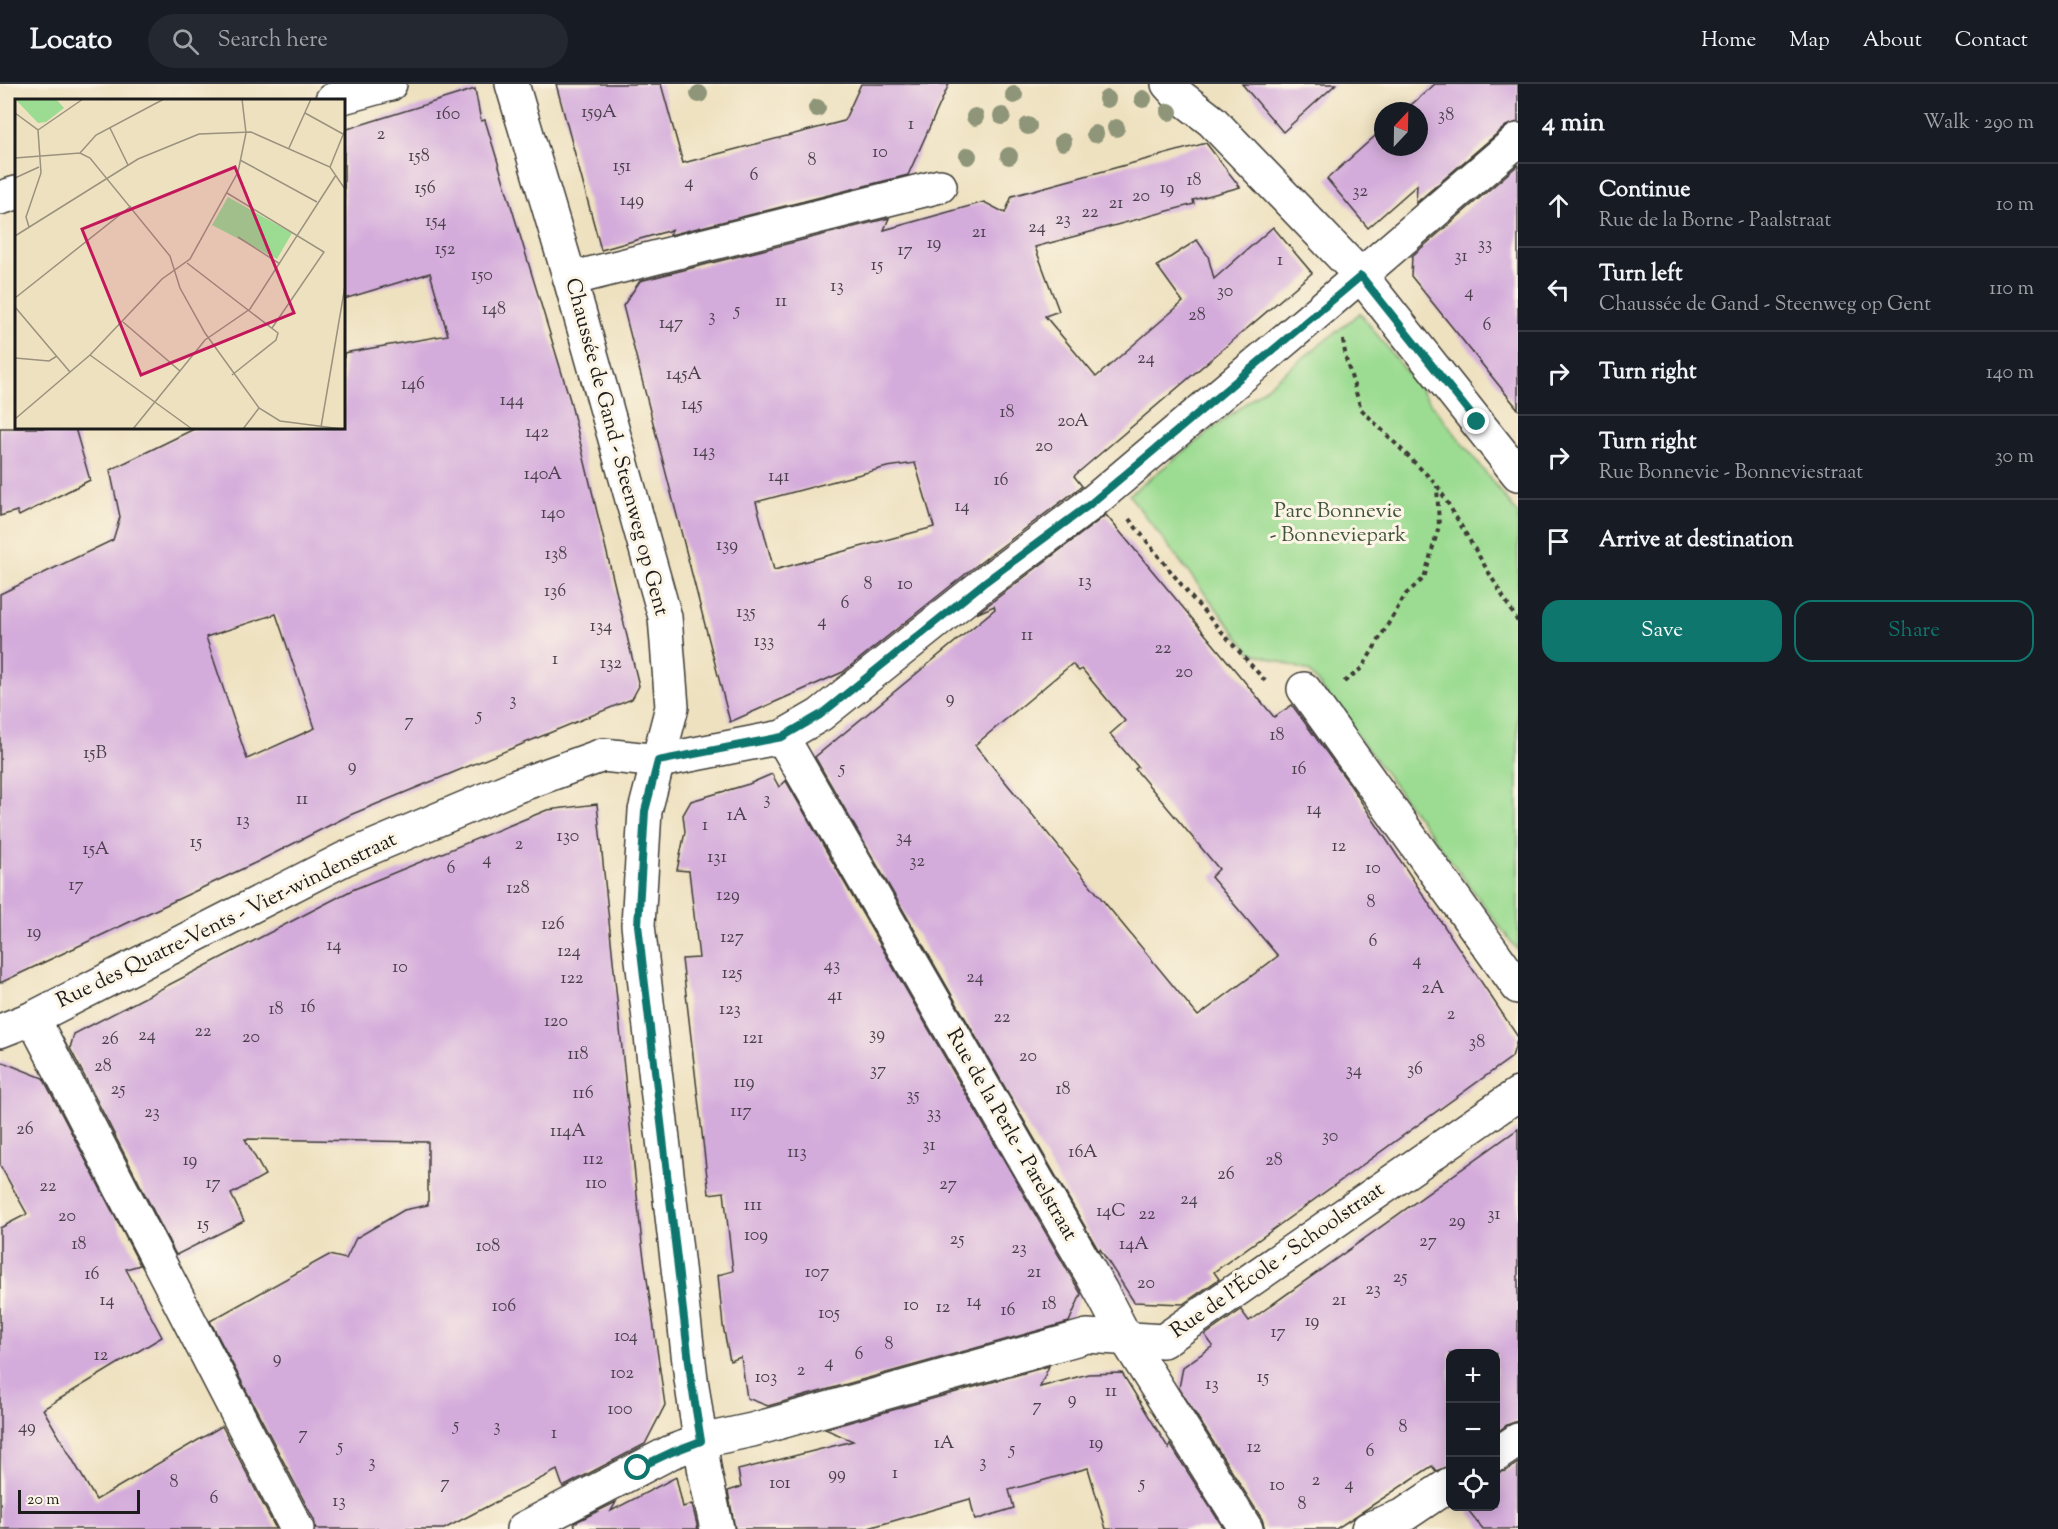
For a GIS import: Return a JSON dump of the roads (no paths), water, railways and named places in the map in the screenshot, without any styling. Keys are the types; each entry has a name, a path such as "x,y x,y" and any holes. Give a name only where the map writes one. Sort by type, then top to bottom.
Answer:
{"street":[{"path":"336,99 390,84"},
{"name":"Chaussée de Gand - Steenweg op Gent","path":"512,84 570,279 665,617 672,707 645,811 638,925 691,1379 717,1529"},
{"path":"1168,84 1177,94 1212,121 1361,276 1518,474"},
{"name":"Rue des Quatre-Vents - Vier-windenstraat","path":"0,1031 33,1018 344,859 517,786 603,754 658,761 782,737 820,715 985,582 1107,490 1518,140"},
{"path":"570,279 940,186"},
{"path":"0,198 15,193"},
{"path":"1309,696 1518,987"},
{"name":"Rue de la Perle - Parelstraat","path":"782,737 1101,1291 1125,1337 1246,1529"},
{"path":"33,1018 297,1529"},
{"name":"Rue de l'École - Schoolstraat","path":"523,1529 624,1475 701,1441 752,1430 1087,1336 1163,1341 1518,1094"},
{"path":"1500,1452 1518,1440"},
{"path":"1368,1529 1404,1515 1446,1488"}],"park label":[{"name":"Parc Bonnevie - Bonneviepark","path":"1338,524"}]}
